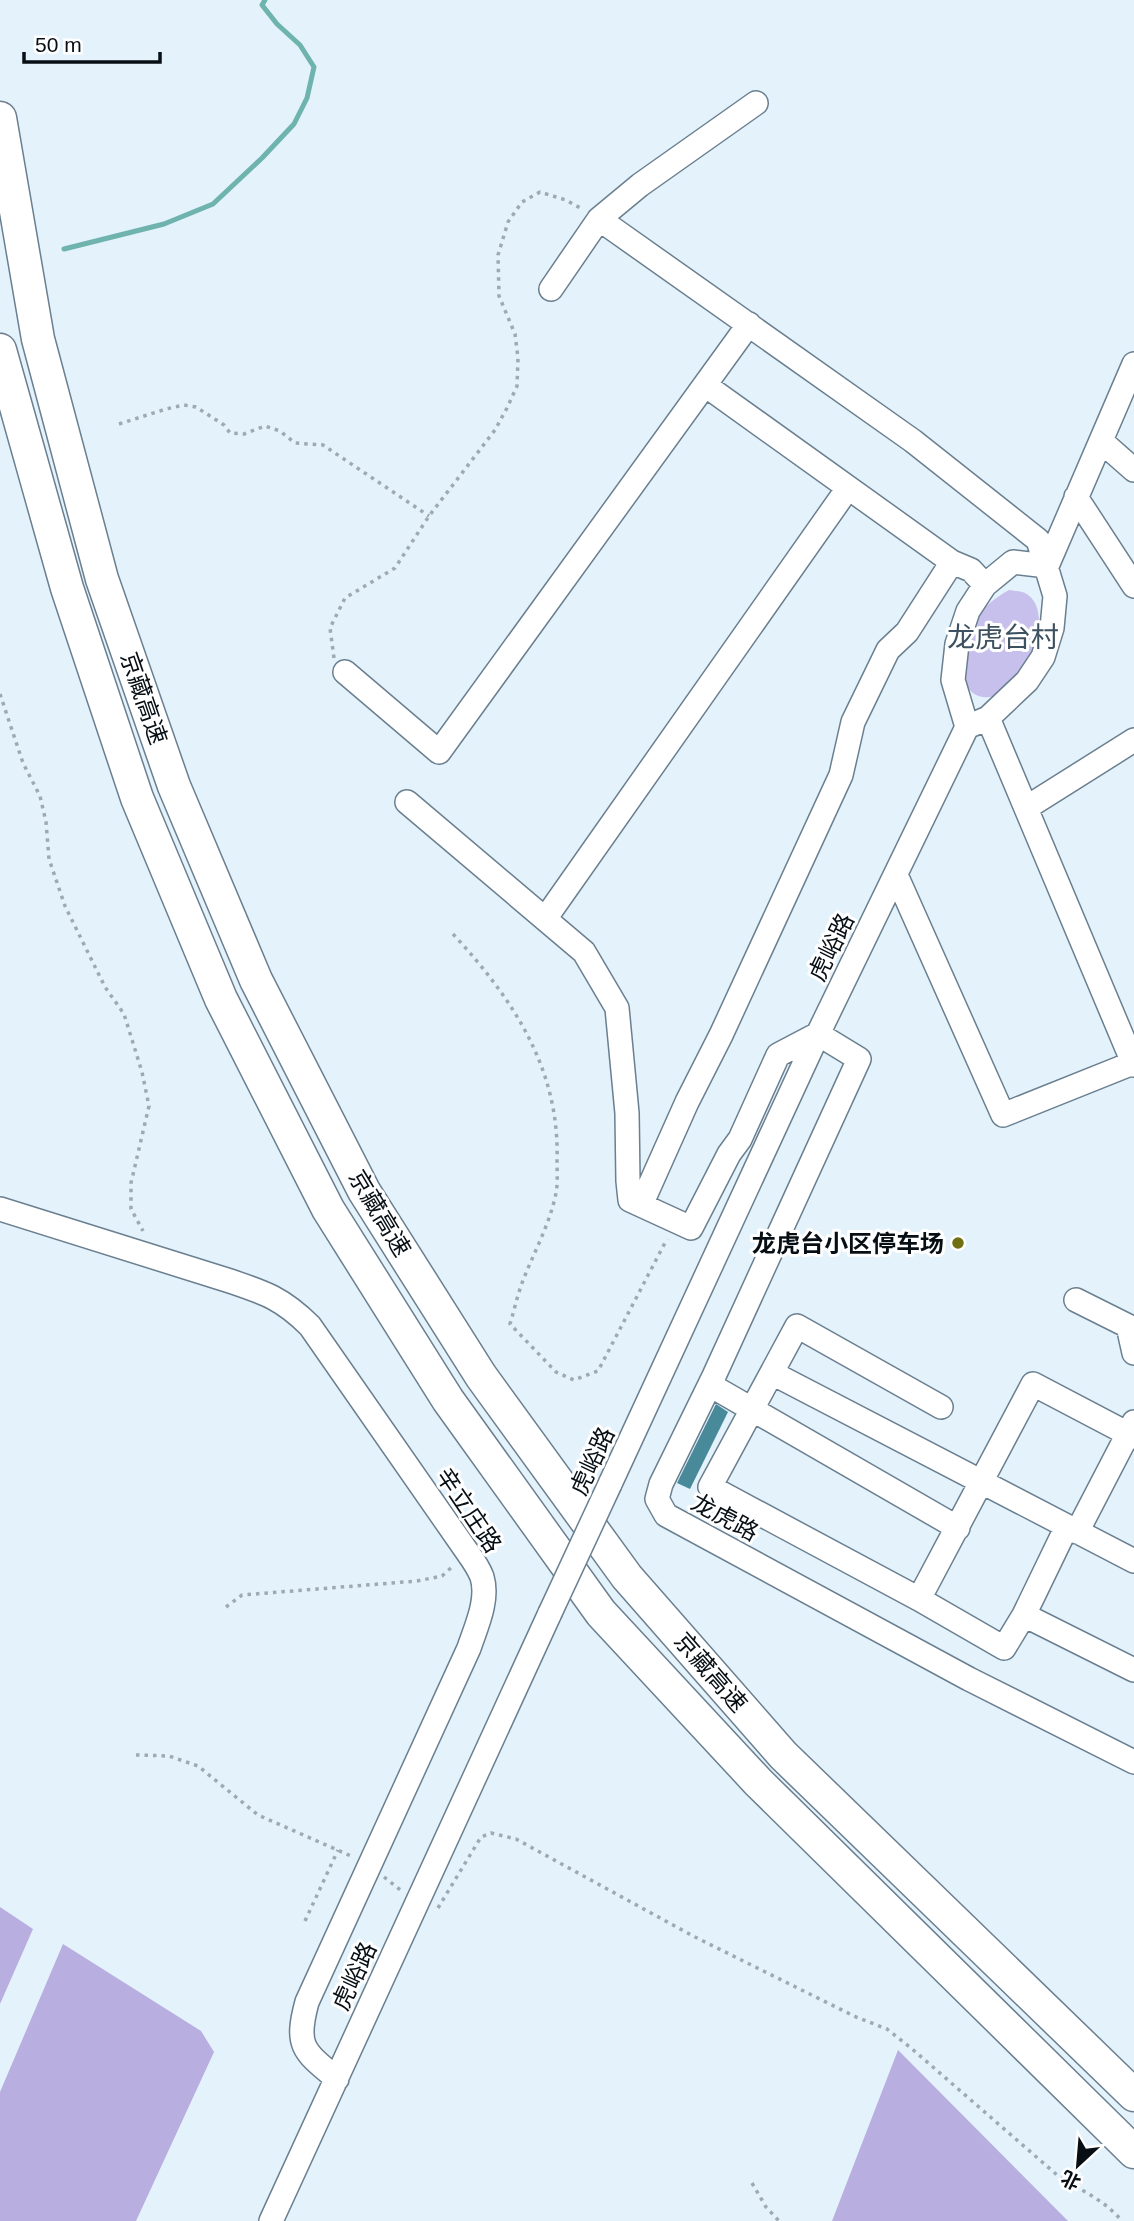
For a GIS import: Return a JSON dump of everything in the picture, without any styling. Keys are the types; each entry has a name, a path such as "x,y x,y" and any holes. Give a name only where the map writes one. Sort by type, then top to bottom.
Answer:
{"highway":[{"name":"京藏高速","path":"0,118 38,339 102,579 174,786 256,980 365,1191 481,1376 627,1577 783,1755 1134,2095"},
{"name":"京藏高速","path":"0,350 67,588 137,798 220,999 328,1209 448,1400 601,1612 758,1782 1134,2152"}],"street":[{"path":"551,289 599,219 640,185 756,103"},
{"path":"599,219 913,442 1038,540 1055,596 1052,628 1043,657 1027,681 977,722"},
{"path":"345,672 439,752 749,324"},
{"path":"1047,566 1134,364"},
{"path":"705,385 952,562 971,570 985,585"},
{"path":"1101,441 1134,470"},
{"path":"545,919 848,488"},
{"path":"1076,497 1134,586"},
{"path":"641,1205 841,775 853,722 876,674 888,650 907,632 952,562"},
{"path":"895,875 1003,1115 1134,1064 1026,808 953,680 957,644 968,611 985,585 1013,562 1047,566"},
{"name":"虎峪路","path":"271,2221 818,1034 895,875 977,722"},
{"path":"1026,808 1134,740"},
{"path":"407,802 584,952 617,1007 627,1113 630,1200 691,1228 729,1154 740,1139 778,1055 818,1034"},
{"name":"龙虎路","path":"818,1034 859,1059 710,1385 661,1484 657,1499 666,1515 969,1679 1134,1762"},
{"name":"辛立庄路","path":"0,1209 265,1293 290,1307 310,1326 468,1553 482,1578 484,1597 469,1648 307,2002 300,2026 302,2043 310,2057 337,2078"},
{"path":"1076,1300 1128,1326 1134,1353"},
{"path":"919,1600 1033,1384 1132,1431 1004,1648 710,1487 797,1326 941,1408"},
{"path":"772,1373 1134,1561"},
{"path":"710,1385 957,1528"},
{"path":"1024,1615 1134,1670"}],"path":[{"path":"345,672 332,656 330,628 345,598 395,568 429,516 495,430 517,386 515,334 499,296 498,255 508,222 522,202 540,192 565,200 599,219"},
{"path":"119,424 184,405 196,407 224,425 230,433 244,434 265,426 280,431 295,443 323,445 429,516"},
{"path":"0,694 23,763 40,796 46,822 49,859 65,906 106,987 124,1014 149,1106 131,1183 131,1209 146,1237 144,1254"},
{"path":"453,934 483,967 530,1036 550,1088 558,1138 556,1192 521,1285 510,1324 556,1372 574,1380 598,1371 676,1221"},
{"path":"226,1607 242,1595 417,1581 442,1576 468,1553"},
{"path":"136,1755 169,1756 198,1766 258,1815 370,1865 432,1915 441,1905 481,1837 491,1833 516,1839 693,1936 856,2017 887,2029 1064,2181 1084,2190 1115,2212 1122,2221"},
{"path":"305,1921 338,1850"},
{"path":"752,2183 766,2207 779,2221"}],"shaded area":[{"path":"1009,590 1025,593 1035,603 1039,618 1037,636 1022,671 1010,686 997,695 983,697 974,694 965,678 966,645 982,610"},
{"path":"0,1907 33,1929 0,2004"},
{"path":"63,1944 201,2031 214,2052 136,2221 0,2221 0,2092"},
{"path":"898,2050 1068,2221 832,2221"}],"building":[{"path":"716,1404 728,1412 690,1489 677,1483"}],"waterway":[{"path":"64,249 164,224 213,204 294,124 307,98 314,67 300,45 277,24 262,5 265,0"}],"place":[{"name":"龙虎台小区停车场","path":"958,1243"}],"district":[{"name":"龙虎台村","path":"1003,637"}]}
